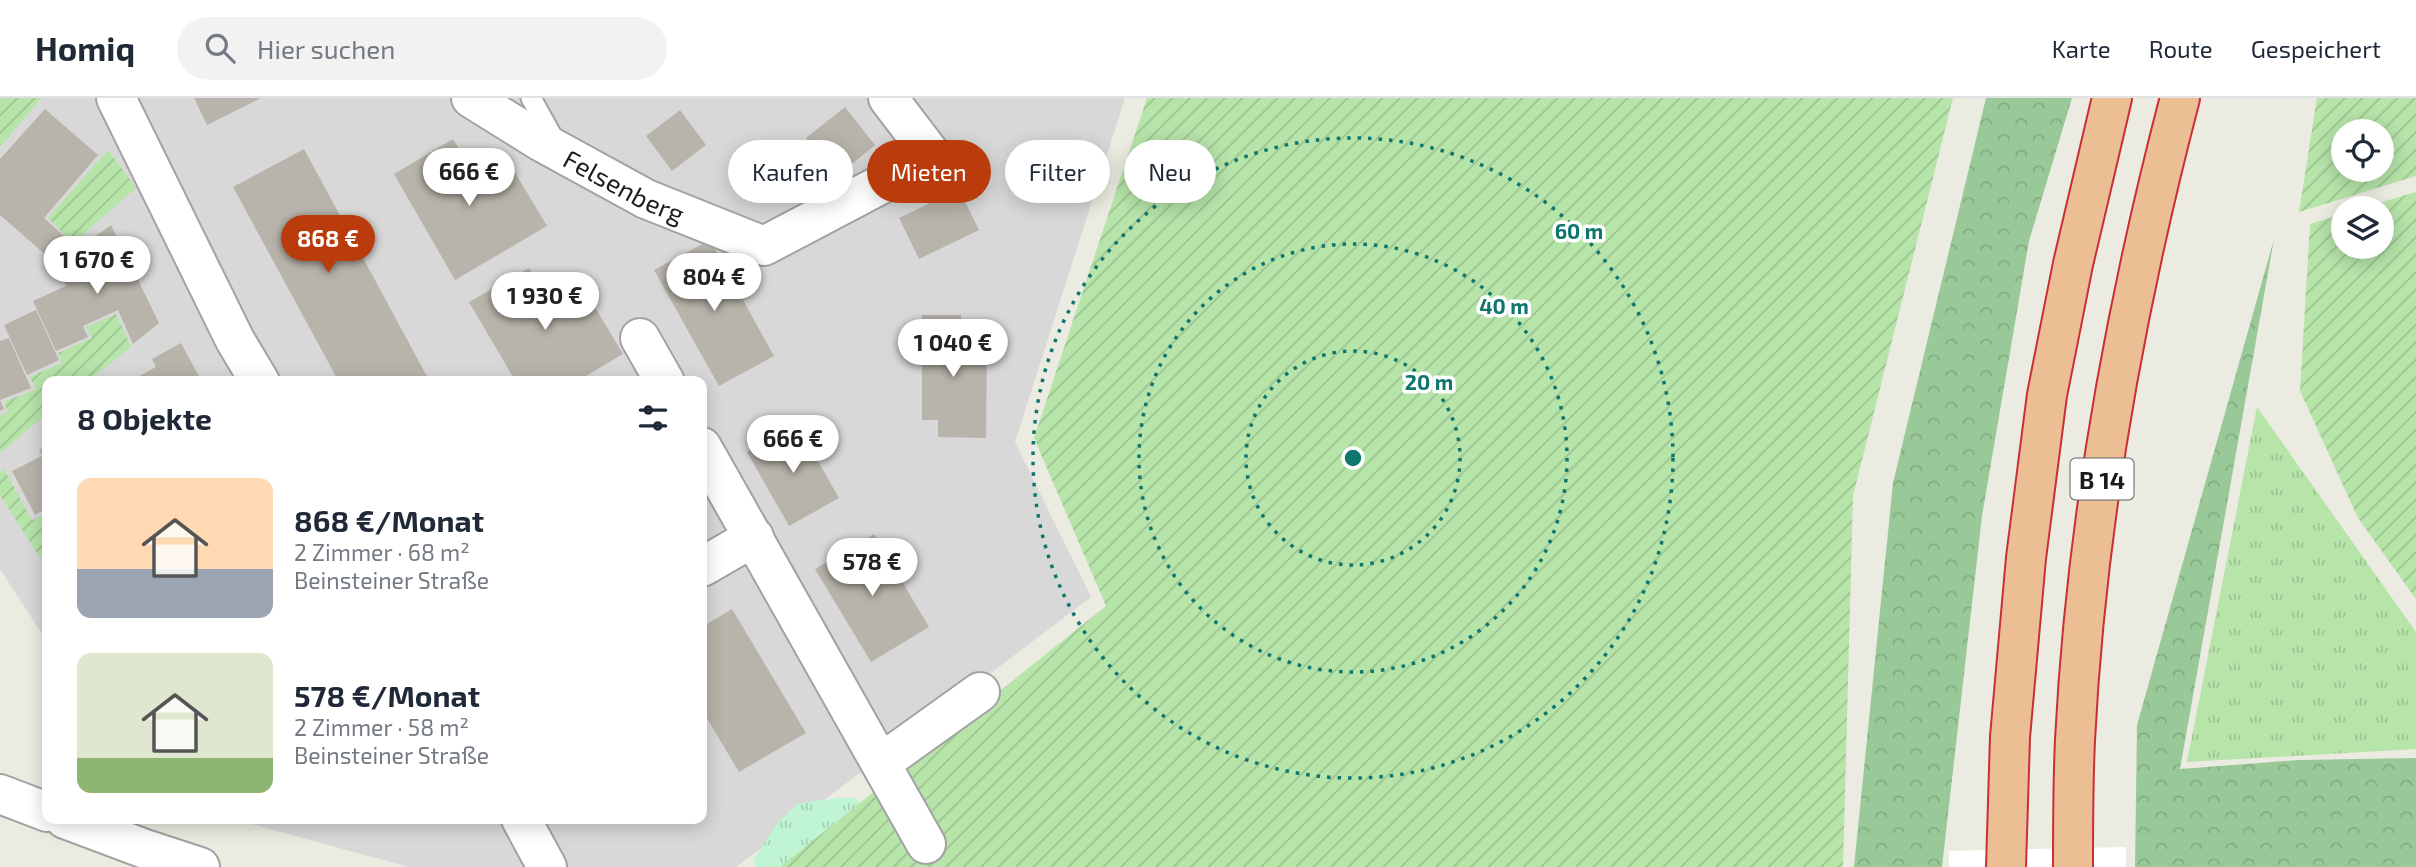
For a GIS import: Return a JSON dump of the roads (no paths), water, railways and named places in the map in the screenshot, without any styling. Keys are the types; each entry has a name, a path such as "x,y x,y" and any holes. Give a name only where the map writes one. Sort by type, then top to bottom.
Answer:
{"highway":[{"name":"B 14","path":"2006,867 2010,737 2021,613 2047,395 2076,251 2112,98"},
{"name":"B 14","path":"2073,867 2075,740 2090,561 2113,402 2157,187 2180,98"}],"street":[{"path":"116,98 235,340 256,376"},
{"name":"Felsenberg","path":"471,98 561,153 646,199 764,246 933,157 888,98"},
{"path":"640,338 662,376"},
{"path":"707,456 926,844"},
{"path":"707,564 754,537"},
{"path":"881,763 980,692"},
{"path":"0,794 42,810"},
{"path":"78,824 200,867"},
{"path":"524,824 547,867"}],"lane":[{"path":"531,98 561,153"}]}
